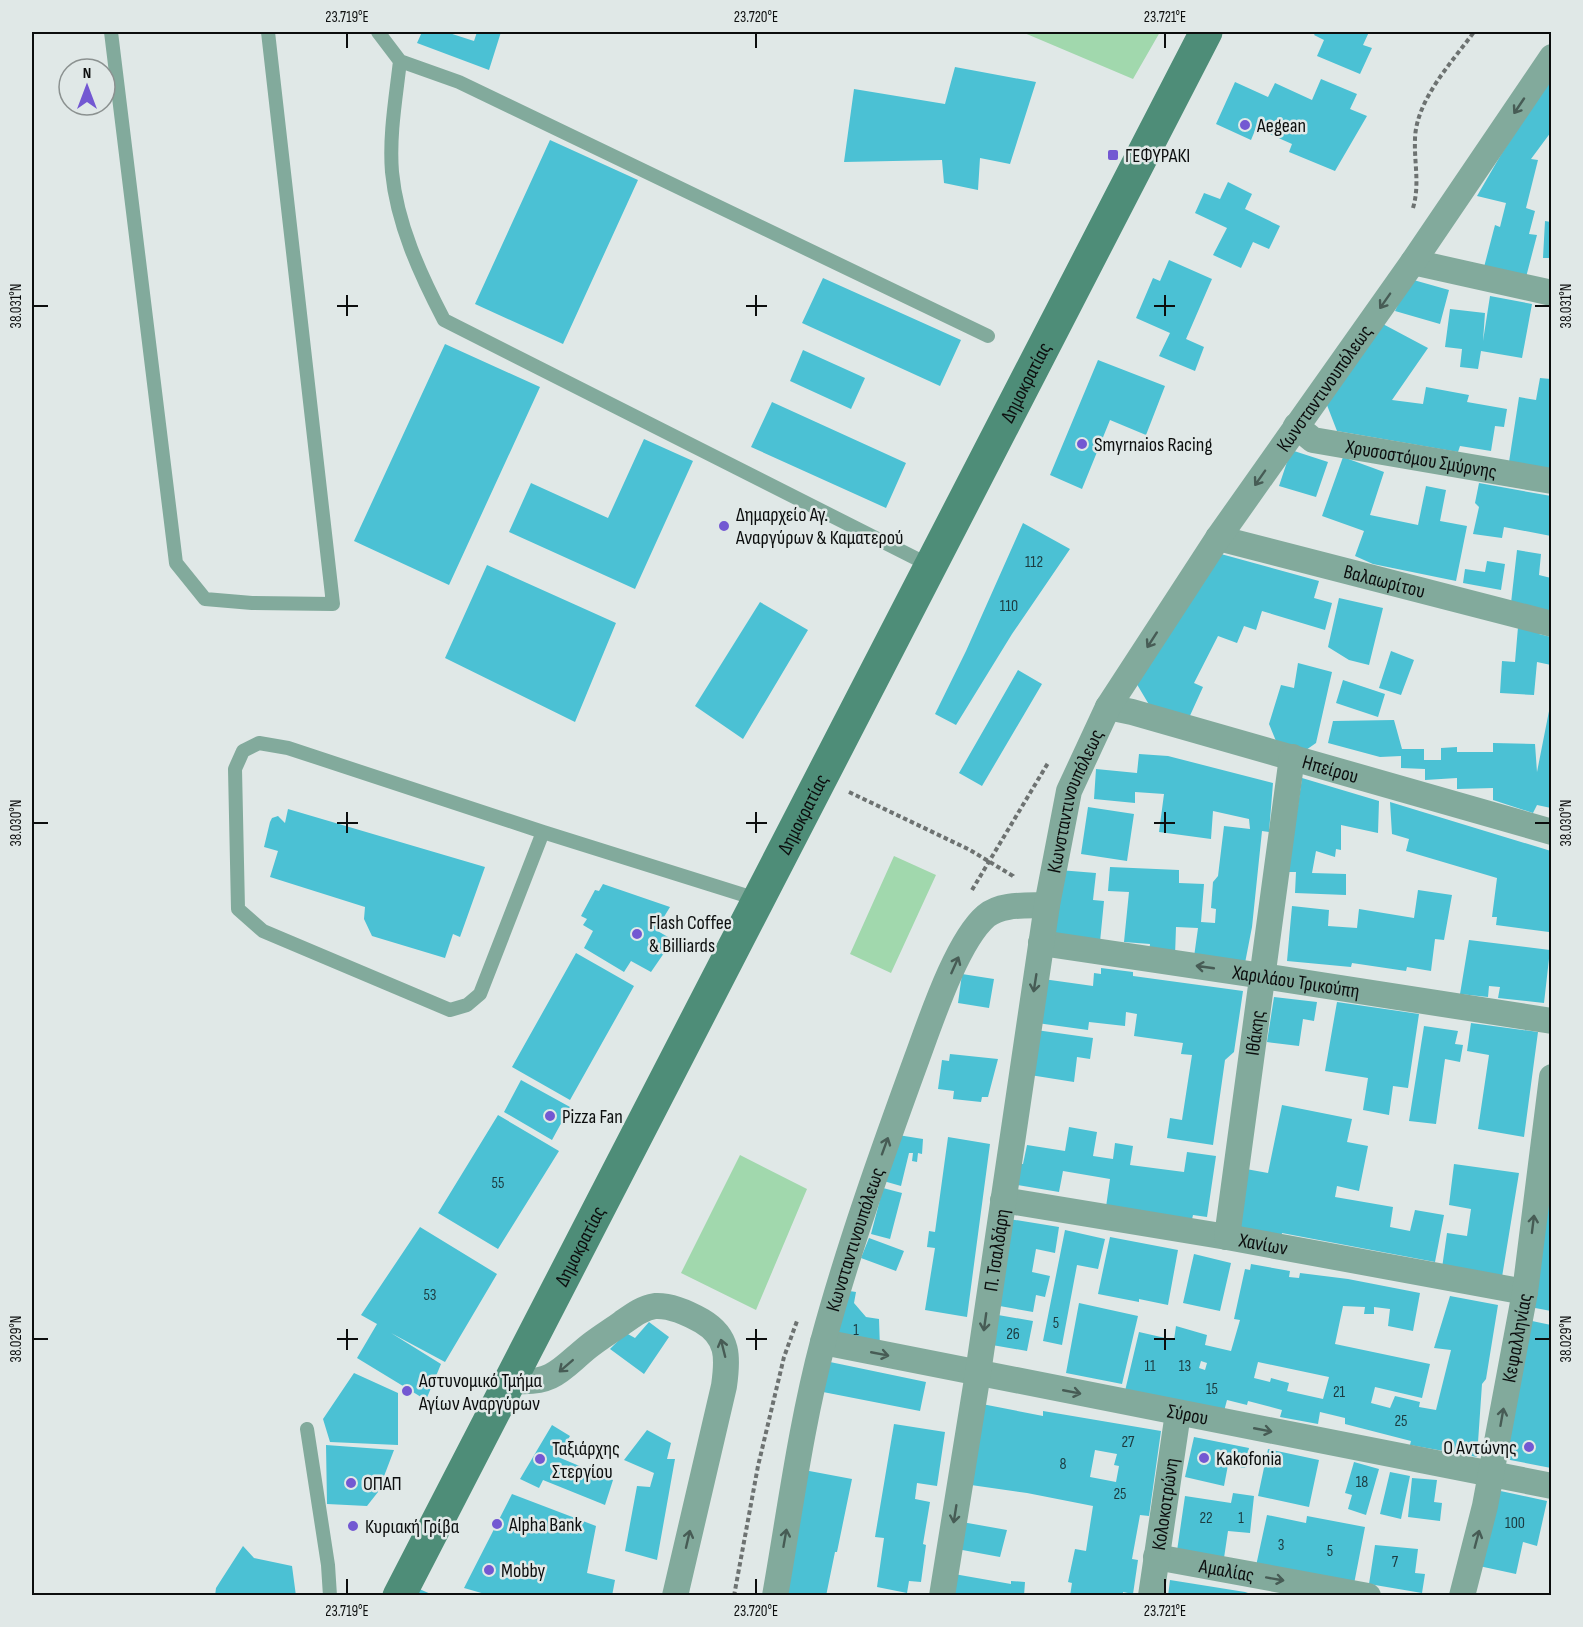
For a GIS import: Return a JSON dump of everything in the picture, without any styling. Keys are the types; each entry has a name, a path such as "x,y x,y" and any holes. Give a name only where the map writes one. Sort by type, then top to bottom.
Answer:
{"main road":[{"name":"Δημοκρατίας","path":"399,1596 1206,32"}],"street":[{"name":"Κωνσταντινουπόλεως","path":"775,1596 801,1445 823,1342 881,1156 936,1008 969,936 985,917 995,910 1047,905 1069,791 1108,707 1218,538 1413,262 1551,57"},
{"path":"1413,262 1551,293"},
{"name":"Χρυσοστόμου Σμύρνης","path":"1296,426 1313,440 1551,481"},
{"name":"Βαλαωρίτου","path":"1218,538 1551,624"},
{"name":"Ηπείρου","path":"1108,707 1292,757 1551,832"},
{"name":"Ιθάκης","path":"1227,1237 1292,757"},
{"name":"Π. Τσαλδάρη","path":"942,1596 978,1373 1047,905"},
{"name":"Χαριλάου Τρικούπη","path":"1041,944 1263,975 1551,1021"},
{"name":"Κεφαλληνίας","path":"1462,1596 1492,1474 1525,1292 1551,1077"},
{"name":"Χανίων","path":"1003,1200 1227,1237 1525,1292"},
{"path":"512,1377 516,1381 527,1382 548,1378 560,1372 589,1346 645,1308 665,1306 678,1309 715,1330 723,1341 725,1352 724,1386 675,1596"},
{"name":"Σύρου","path":"823,1342 1551,1486"},
{"name":"Κολοκοτρώνη","path":"1151,1596 1178,1413"},
{"name":"Αμαλίας","path":"1156,1557 1368,1596"}],"lane":[{"path":"111,32 176,563 205,599 252,603 333,604 268,32"},
{"path":"378,32 400,61 459,82 988,336"},
{"path":"400,61 392,124 392,172 404,229 429,291 444,320 931,566"},
{"path":"543,832 480,994 467,1005 450,1010 263,931 238,909 235,769 243,751 259,743 288,748 543,832 747,896 760,897"},
{"path":"307,1429 328,1565 330,1596"}],"path":[{"path":"821,778 970,850 1013,876 1020,907"}],"green space":[{"path":"1022,32 1160,32 1133,79"},
{"path":"894,856 936,875 891,973 850,954"},
{"path":"740,1155 807,1189 756,1310 681,1273"}],"building":[{"path":"422,32 446,32 474,41 477,32 501,32 489,70 417,43"},
{"path":"1316,32 1369,32 1363,45 1372,48 1360,74 1317,56 1324,40 1314,35"},
{"path":"955,67 1036,82 1010,164 980,158 978,190 944,183 942,160 844,162 854,89 945,104"},
{"path":"1321,79 1357,94 1350,109 1367,116 1335,171 1289,152 1292,144 1256,128 1251,140 1216,124 1235,82 1268,97 1275,83 1312,100"},
{"path":"1551,79 1551,132 1531,159 1538,160 1526,208 1535,211 1529,234 1537,235 1525,281 1483,271 1495,225 1500,227 1506,203 1477,196 1502,153"},
{"path":"550,140 638,180 563,344 475,304"},
{"path":"1228,182 1252,194 1245,209 1280,226 1269,249 1253,242 1241,268 1213,255 1227,228 1195,213 1204,193 1220,199"},
{"path":"1545,221 1551,222 1551,258 1543,258"},
{"path":"1169,260 1212,279 1186,339 1204,347 1195,371 1159,356 1170,333 1136,318 1153,278 1160,281"},
{"path":"823,278 961,340 940,386 802,323"},
{"path":"1410,279 1449,290 1440,324 1395,311"},
{"path":"1490,296 1532,304 1522,358 1481,351 1478,369 1460,367 1462,349 1445,347 1450,309 1485,313 1483,341"},
{"path":"1381,323 1428,348 1392,400 1423,404 1426,387 1469,395 1467,402 1507,409 1504,427 1495,426 1491,451 1460,446 1458,452 1337,431 1325,400"},
{"path":"445,344 540,387 449,585 354,541"},
{"path":"803,350 865,378 851,409 790,381"},
{"path":"1098,360 1165,386 1146,435 1110,420 1082,489 1050,475"},
{"path":"1540,378 1551,379 1551,469 1509,462 1519,397 1536,400"},
{"path":"772,402 906,463 886,508 751,447"},
{"path":"644,439 693,461 635,589 509,532 531,483 608,518"},
{"path":"1291,450 1328,462 1316,497 1279,486"},
{"path":"1343,457 1384,472 1370,515 1418,525 1426,486 1446,490 1440,521 1467,526 1456,581 1373,564 1355,556 1364,531 1322,516"},
{"path":"1479,483 1551,496 1551,536 1504,527 1502,538 1473,534 1479,507 1475,503"},
{"path":"1023,523 1070,549 1012,634 956,725 935,714"},
{"path":"1517,550 1541,554 1539,575 1551,578 1551,614 1511,603"},
{"path":"1221,554 1319,581 1314,598 1332,603 1325,630 1262,611 1256,630 1244,626 1237,643 1218,636 1194,683 1203,687 1188,720 1151,708 1135,681"},
{"path":"1487,561 1505,564 1501,590 1463,583 1465,569 1485,572"},
{"path":"487,565 616,623 575,722 445,658"},
{"path":"1339,598 1383,608 1369,665 1349,660 1328,647"},
{"path":"760,602 808,630 743,739 695,706"},
{"path":"1518,627 1539,628 1539,634 1551,637 1551,665 1537,662 1534,695 1500,693 1502,661 1515,662"},
{"path":"1391,651 1414,660 1401,695 1379,688"},
{"path":"1298,663 1332,672 1316,743 1306,750 1276,741 1269,724 1281,685 1294,688"},
{"path":"1018,670 1042,684 982,786 959,773"},
{"path":"1343,680 1385,694 1378,717 1336,703"},
{"path":"1550,706 1551,808 1537,805 1533,813 1493,800 1493,788 1457,789 1457,778 1425,780 1425,769 1401,768 1401,756 1380,757 1328,743 1333,721 1394,720 1402,749 1424,749 1424,760 1441,760 1441,748 1457,747 1457,752 1493,752 1493,743 1535,744 1537,772"},
{"path":"1139,754 1168,756 1273,783 1269,832 1262,831 1252,927 1245,963 1194,957 1198,928 1176,927 1175,956 1149,953 1150,944 1124,942 1129,892 1108,891 1110,867 1179,870 1179,883 1204,884 1201,922 1215,923 1216,909 1211,908 1213,882 1218,876 1224,826 1250,829 1249,819 1213,811 1211,839 1159,832 1164,794 1135,792 1135,803 1094,799 1096,769 1137,773"},
{"path":"1302,778 1379,801 1378,833 1341,825 1341,850 1336,849 1335,857 1316,851 1312,873 1346,874 1346,895 1295,893 1296,872 1288,872"},
{"path":"1390,802 1551,851 1551,930 1549,932 1496,925 1497,917 1492,917 1497,878 1406,851 1409,839 1392,834"},
{"path":"1088,807 1134,814 1127,861 1081,854"},
{"path":"288,809 485,867 460,937 453,934 445,958 372,936 364,919 365,907 270,877 278,851 264,847 270,822 272,818 278,816 285,823"},
{"path":"1059,870 1096,873 1093,900 1104,901 1100,942 1052,937"},
{"path":"603,884 670,907 656,930 673,940 651,972 631,961 624,972 584,948 593,931 583,925 587,919 581,916 595,890 599,891"},
{"path":"1418,890 1452,895 1444,940 1435,939 1431,971 1407,967 1406,971 1352,963 1351,967 1287,961 1292,906 1329,910 1328,926 1357,928 1359,909 1414,918"},
{"path":"1469,940 1550,950 1544,1003 1498,998 1500,987 1489,986 1488,997 1460,994"},
{"path":"576,953 634,986 570,1100 512,1067"},
{"path":"1101,968 1133,972 1133,976 1243,991 1234,1052 1225,1060 1213,1145 1167,1138 1170,1118 1182,1120 1192,1055 1181,1054 1183,1043 1134,1036 1137,1014 1126,1012 1125,1026 1089,1022 1088,1030 1037,1023 1043,979 1093,986 1094,973 1101,974"},
{"path":"962,974 994,979 989,1008 958,1003"},
{"path":"1274,997 1317,1002 1314,1021 1303,1019 1299,1046 1267,1042"},
{"path":"1337,1002 1419,1014 1408,1088 1393,1086 1389,1115 1363,1110 1368,1078 1325,1071"},
{"path":"1471,1023 1538,1032 1524,1137 1478,1129 1489,1055 1467,1051"},
{"path":"1424,1026 1458,1031 1455,1044 1463,1045 1460,1062 1445,1059 1436,1124 1409,1121"},
{"path":"1036,1030 1093,1038 1090,1059 1077,1057 1074,1082 1030,1075"},
{"path":"950,1054 998,1059 988,1097 982,1097 981,1102 953,1099 954,1091 938,1089 942,1060 949,1061"},
{"path":"521,1080 570,1107 552,1140 504,1112"},
{"path":"1282,1105 1352,1119 1347,1142 1368,1146 1359,1191 1337,1186 1335,1197 1393,1207 1390,1227 1410,1231 1415,1210 1444,1215 1435,1262 1282,1233 1281,1238 1235,1230 1246,1169 1268,1173"},
{"path":"498,1115 559,1151 498,1249 438,1213"},
{"path":"1069,1127 1097,1132 1093,1156 1113,1159 1115,1143 1133,1146 1130,1165 1184,1172 1187,1152 1216,1156 1207,1217 1193,1215 1191,1224 1106,1207 1110,1179 1063,1171 1059,1192 1012,1184 1016,1163 1023,1164 1027,1145 1065,1151"},
{"path":"898,1135 923,1139 922,1154 918,1153 917,1162 912,1161 913,1153 909,1153 901,1186 880,1180"},
{"path":"948,1137 990,1144 967,1317 925,1310 935,1248 927,1247 929,1231 935,1232"},
{"path":"1454,1164 1519,1173 1502,1277 1442,1268 1447,1233 1467,1236 1471,1209 1449,1205"},
{"path":"1551,1178 1551,1311 1530,1307"},
{"path":"883,1188 902,1193 890,1239 871,1234"},
{"path":"1009,1219 1059,1227 1055,1253 1036,1249 1032,1272 1050,1276 1045,1297 1036,1295 1033,1312 994,1305"},
{"path":"420,1227 497,1274 445,1362 391,1333 441,1364 426,1400 357,1358 377,1324 361,1315"},
{"path":"1065,1230 1105,1239 1098,1269 1077,1265 1062,1345 1043,1341"},
{"path":"1110,1237 1178,1250 1168,1305 1098,1294"},
{"path":"869,1238 904,1251 896,1271 861,1258"},
{"path":"1194,1254 1231,1263 1220,1311 1183,1303"},
{"path":"1251,1264 1290,1271 1289,1277 1299,1278 1300,1273 1348,1279 1420,1293 1413,1331 1388,1326 1390,1309 1374,1307 1374,1314 1364,1314 1365,1307 1343,1306 1335,1344 1430,1364 1422,1398 1375,1387 1371,1403 1390,1408 1395,1396 1420,1402 1419,1407 1436,1410 1451,1350 1434,1348 1450,1296 1498,1305 1486,1379 1482,1384 1477,1457 1410,1445 1411,1441 1345,1424 1345,1418 1320,1412 1318,1424 1280,1417 1282,1410 1248,1401 1247,1405 1227,1400 1223,1415 1125,1391 1139,1332 1174,1340 1176,1326 1207,1335 1205,1345 1231,1351 1240,1320 1234,1319 1245,1269 1250,1270","holes":["1201,1361 1207,1363 1205,1370 1199,1368","1258,1362 1329,1377 1323,1399 1287,1391 1289,1383 1271,1378 1270,1382 1254,1378"]},
{"path":"843,1290 856,1292 854,1303 866,1317 879,1319 880,1349 830,1339"},
{"path":"1079,1303 1138,1316 1122,1384 1066,1373"},
{"path":"998,1315 1033,1321 1027,1351 992,1345"},
{"path":"1532,1321 1551,1325 1551,1468 1505,1459"},
{"path":"649,1322 669,1337 644,1374 610,1349 626,1333 635,1338"},
{"path":"830,1362 926,1382 920,1411 823,1392"},
{"path":"354,1373 398,1393 398,1445 330,1442 323,1419"},
{"path":"982,1404 1043,1416 1043,1411 1161,1431 1149,1516 1140,1515 1132,1559 1138,1560 1133,1594 1123,1592 1123,1596 1070,1596 1072,1583 1068,1582 1075,1549 1086,1551 1093,1506 971,1485","holes":["1095,1450 1117,1454 1114,1465 1119,1466 1116,1482 1090,1477"]},
{"path":"894,1424 945,1432 937,1486 917,1483 915,1499 930,1502 923,1544 926,1545 921,1582 909,1581 907,1593 877,1587 884,1538 875,1537"},
{"path":"552,1425 570,1436 558,1457 613,1480 605,1505 543,1480 539,1488 520,1479"},
{"path":"647,1430 671,1443 667,1459 675,1459 657,1560 625,1551 637,1486 650,1487 654,1473 624,1460"},
{"path":"1194,1437 1249,1448 1245,1468 1228,1465 1224,1486 1185,1477"},
{"path":"326,1445 394,1450 378,1492 367,1506 327,1504"},
{"path":"1268,1449 1319,1460 1309,1507 1258,1496"},
{"path":"1354,1462 1379,1469 1366,1515 1348,1509 1352,1495 1345,1493"},
{"path":"804,1470 852,1479 826,1596 780,1596"},
{"path":"1390,1472 1410,1476 1401,1519 1380,1514"},
{"path":"1412,1478 1437,1480 1434,1502 1442,1503 1440,1521 1408,1517"},
{"path":"1496,1490 1547,1501 1537,1546 1523,1542 1516,1574 1479,1566"},
{"path":"1233,1493 1254,1496 1250,1533 1228,1531 1224,1558 1177,1551 1185,1496 1231,1503"},
{"path":"512,1494 596,1526 587,1573 615,1580 612,1596 492,1596 464,1588"},
{"path":"1267,1515 1306,1523 1307,1516 1365,1527 1354,1584 1256,1566"},
{"path":"962,1522 1007,1530 1000,1557 957,1549"},
{"path":"1375,1545 1418,1549 1415,1573 1425,1574 1422,1593 1369,1584"},
{"path":"243,1546 254,1558 292,1566 296,1596 215,1596 216,1588"},
{"path":"954,1574 1011,1584 1011,1581 1025,1582 1024,1596 950,1596"},
{"path":"1170,1580 1245,1592 1257,1596 1168,1596"},
{"path":"415,1587 435,1596 412,1596"}],"place":[{"name":"Aegean","path":"1245,125"},
{"name":"ΓΕΦΥΡΑΚΙ","path":"1113,155"},
{"name":"Smyrnaios Racing","path":"1082,444"},
{"name":"Δημαρχείο Αγ. Αναργύρων & Καματερού","path":"724,526"},
{"name":"Flash Coffee & Billiards","path":"637,934"},
{"name":"Pizza Fan","path":"550,1116"},
{"name":"Αστυνομικό Τμήμα Αγίων Αναργύρων","path":"407,1391"},
{"name":"Ο Αντώνης","path":"1529,1447"},
{"name":"Kakofonia","path":"1204,1458"},
{"name":"Ταξιάρχης Στεργίου","path":"540,1459"},
{"name":"ΟΠΑΠ","path":"351,1483"},
{"name":"Alpha Bank","path":"497,1524"},
{"name":"Κυριακή Γρίβα","path":"353,1526"},
{"name":"Mobby","path":"489,1570"}]}
